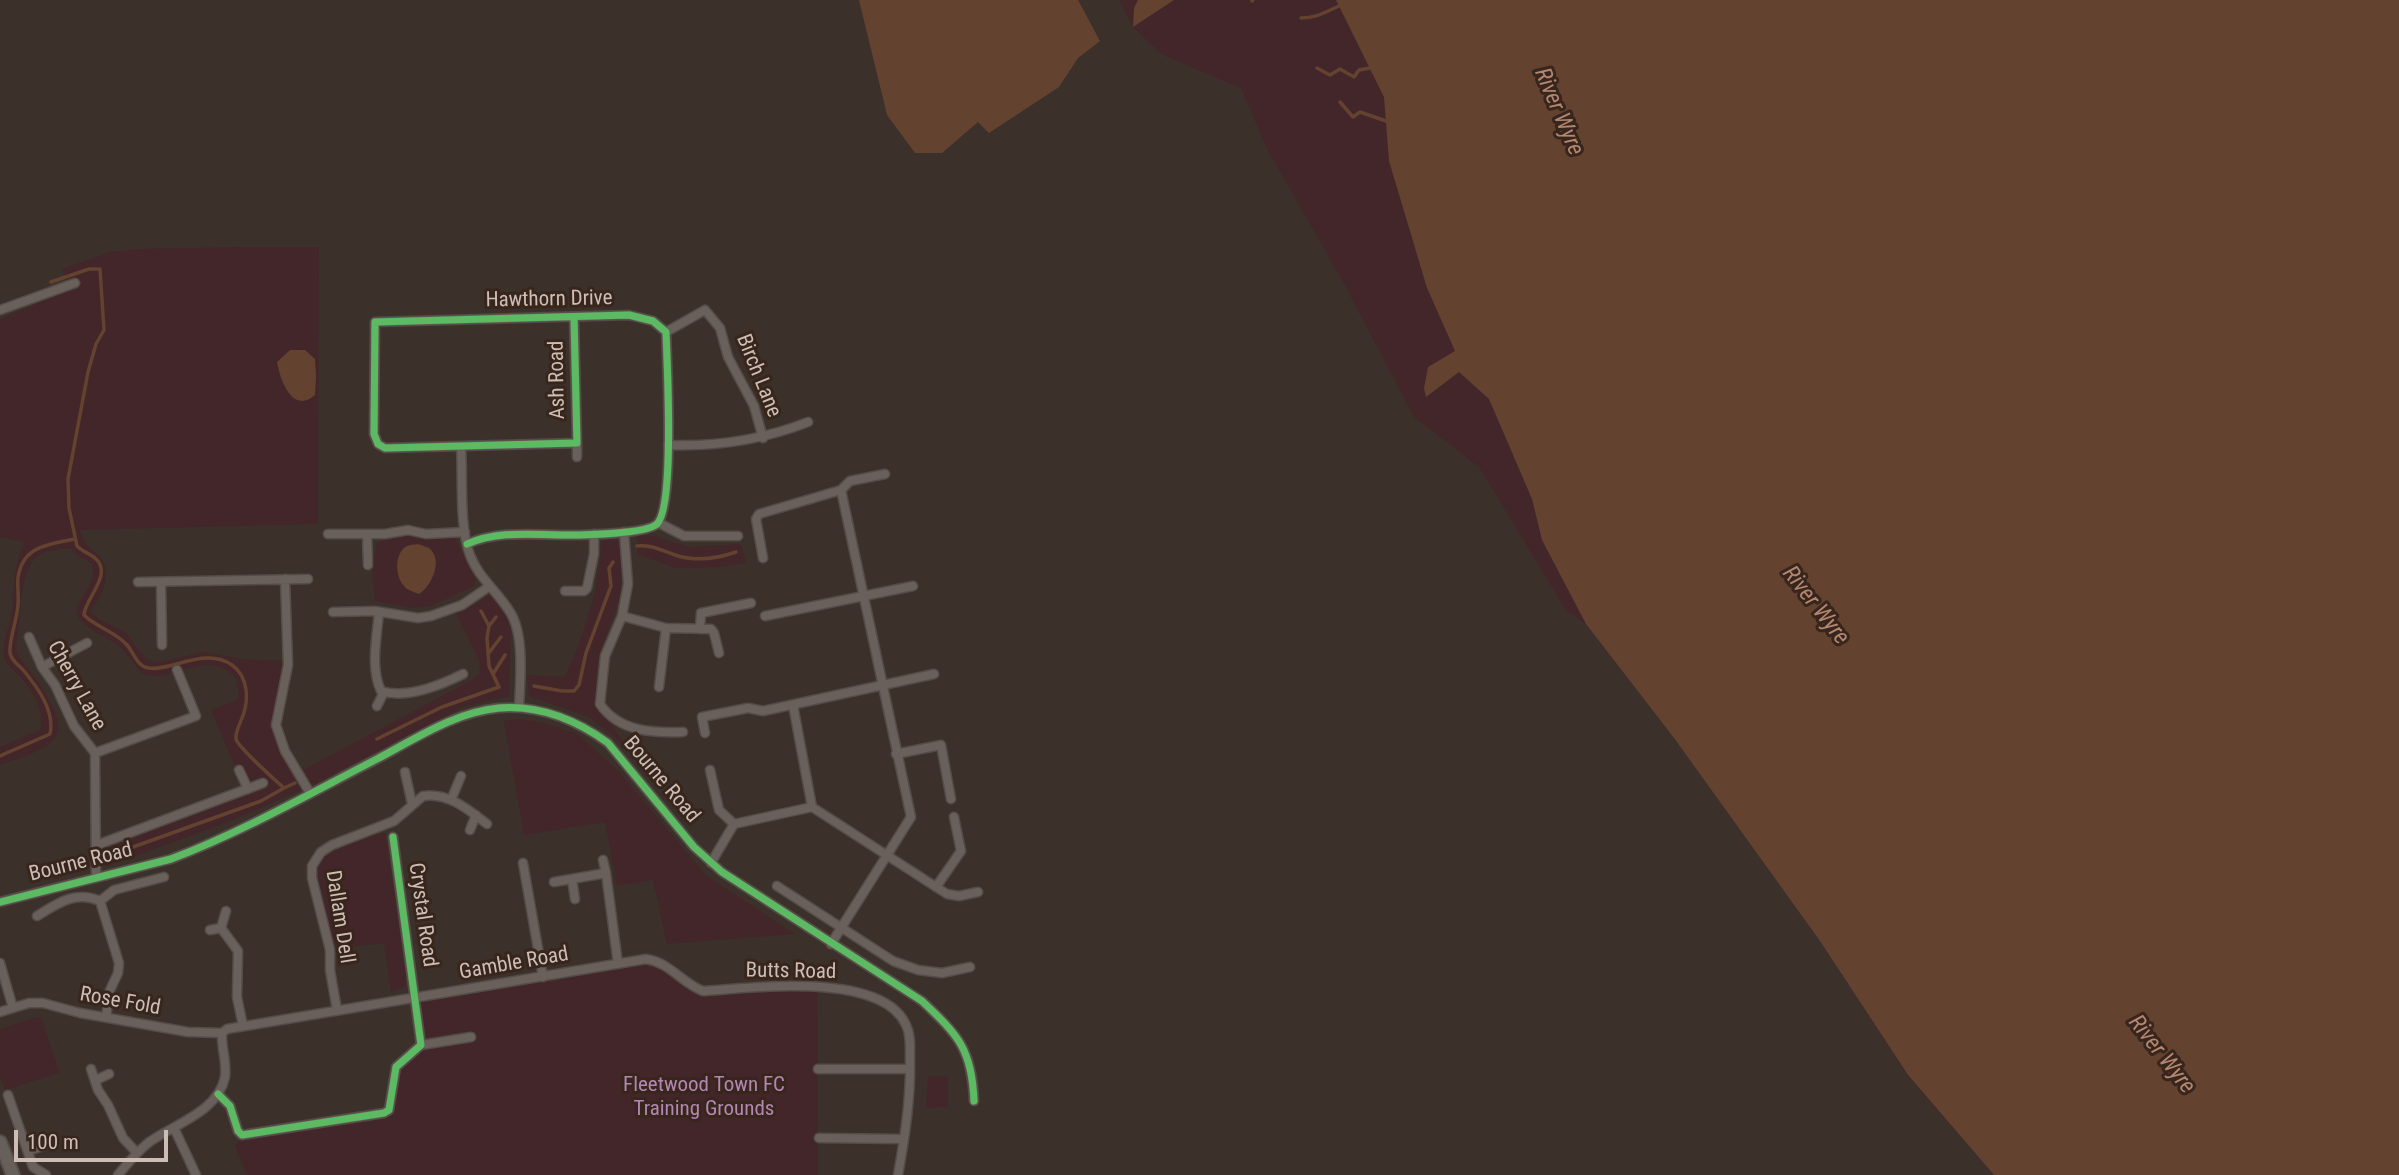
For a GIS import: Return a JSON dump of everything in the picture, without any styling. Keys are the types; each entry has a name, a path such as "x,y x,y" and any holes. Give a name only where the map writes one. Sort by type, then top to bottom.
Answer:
{"main road":[{"path":"0,1142 13,1175"}],"street":[{"path":"0,310 75,283"},
{"name":"Birch Lane","path":"666,332 705,306 720,328 728,357 754,406 762,438"},
{"name":"Hawthorn Drive","path":"461,447 385,449 376,440 375,321 636,316 653,321 666,332"},
{"name":"Ash Road","path":"574,317 577,457"},
{"path":"467,544 481,538 504,534 624,532 650,528 659,523 664,510 668,445 666,332"},
{"name":"Birch Lane","path":"668,445 719,445 762,438 808,422"},
{"name":"Ash Road","path":"461,447 577,443"},
{"path":"461,447 467,544 474,564 512,614 518,631 519,708"},
{"path":"763,558 756,519 759,514 841,490 850,481 885,474"},
{"path":"831,944 911,817 841,490"},
{"path":"659,523 684,536 738,536"},
{"path":"328,534 408,530 426,534 465,532"},
{"path":"624,532 628,584 622,616 605,656 600,704 618,722 636,729 657,733 683,732"},
{"path":"367,534 368,565"},
{"path":"565,591 584,591 587,588 594,554 594,534"},
{"path":"285,579 288,665 276,724 282,747 310,793"},
{"path":"138,582 307,579"},
{"path":"161,582 163,645"},
{"path":"333,612 379,612 418,618 431,616 462,605 490,586"},
{"path":"765,616 913,586"},
{"path":"700,629 701,613 751,603"},
{"path":"379,612 376,670 377,682 384,692"},
{"path":"622,616 666,628 713,631 719,653"},
{"path":"659,687 666,628"},
{"name":"Cherry Lane","path":"29,637 74,726 95,753 96,878"},
{"path":"42,667 87,643"},
{"path":"95,753 200,714 177,670"},
{"path":"384,692 438,686 463,674"},
{"path":"705,733 702,717 748,708 762,711 934,674"},
{"path":"377,706 384,692"},
{"path":"793,705 812,807"},
{"name":"Bourne Road","path":"0,902 171,859 198,849 459,718 499,708 548,712 589,729 608,743 694,847 738,884 922,1001 948,1026 969,1059 974,1101"},
{"path":"896,754 941,745 951,799"},
{"path":"239,770 248,789"},
{"path":"710,771 719,810 734,824"},
{"path":"405,772 412,804"},
{"path":"461,776 451,800 487,824"},
{"path":"97,845 263,783"},
{"name":"Dallam Dell","path":"337,1010 330,970 330,950 312,878 312,866 321,852 331,845 394,821 423,796 451,800"},
{"path":"711,863 734,824 812,807 947,894 959,896 978,892"},
{"path":"470,830 476,816"},
{"path":"936,887 961,851 954,817"},
{"name":"Crystal Road","path":"393,837 421,1045"},
{"path":"603,860 618,964"},
{"path":"523,863 543,977"},
{"path":"554,882 606,873"},
{"path":"100,901 114,890 164,877"},
{"path":"572,879 575,900"},
{"path":"777,886 893,961 918,970 942,973 970,967"},
{"path":"37,916 74,897 83,895 100,901"},
{"path":"100,901 118,963 118,973 110,990 106,1017"},
{"path":"221,928 226,911"},
{"path":"210,930 221,928"},
{"path":"221,928 238,951 237,997 243,1026"},
{"name":"Gamble Road","path":"222,1033 227,1029 243,1026 646,959 656,960 693,987 703,991 721,989"},
{"path":"0,963 13,1008"},
{"name":"Butts Road","path":"721,989 769,985 817,987 863,994 896,1012 906,1024 910,1038 910,1105 898,1175"},
{"name":"Rose Fold","path":"0,1012 29,1003 43,1003 188,1032 222,1033"},
{"path":"118,1175 137,1153 204,1108 218,1094 225,1069 222,1033"},
{"path":"218,1094 230,1106 238,1131 242,1135 384,1113 389,1110 391,1104 396,1068 421,1045 471,1037"},
{"path":"91,1069 98,1090 123,1139 137,1153"},
{"path":"818,1069 910,1069"},
{"path":"96,1080 109,1074"},
{"path":"8,1095 33,1167 46,1175"},
{"path":"174,1128 196,1175"},
{"path":"819,1138 904,1139"},
{"path":"28,1151 43,1146"}],"green space":[{"path":"1119,0 1386,0 1994,1175 1908,1076 1820,941 1674,738 1586,624 1566,610 1479,467 1414,417 1342,280 1267,149 1241,88 1163,55 1133,27"},
{"path":"319,247 318,524 80,530 83,539 103,560 105,567 103,591 91,612 98,619 129,636 144,656 161,662 203,652 242,659 283,661 271,726 279,751 301,790 226,823 105,867 103,848 266,788 262,783 248,788 236,769 211,710 239,699 237,679 225,669 214,665 201,665 164,675 141,673 119,646 91,629 77,615 93,573 92,564 74,553 71,548 46,552 32,562 21,598 16,648 17,654 47,695 58,720 58,730 54,739 43,748 0,765 0,747 40,730 41,716 33,695 6,662 4,655 16,569 24,542 0,537 0,319 70,290 62,269 110,252"},
{"path":"409,533 425,539 455,538 476,580 474,586 431,606 412,608 375,601 372,569 377,543 394,535"},
{"path":"638,535 649,535 690,547 741,544 746,563 675,568 637,554"},
{"path":"601,541 618,541 621,586 599,657 595,704 637,759 589,717 529,696 527,675 565,677 590,611 598,576"},
{"path":"490,594 506,613 511,630 509,696 463,707 312,785 303,770 472,680 480,673 479,660 455,612 476,604"},
{"path":"518,719 540,722 578,734 620,773 706,875 795,934 667,944 653,880 617,886 605,822 524,835 504,721"},
{"path":"373,829 374,835 385,833 406,974 405,986 391,992 384,943 330,950 312,866 321,852"},
{"name":"Fleetwood Town FC Training Grounds","path":"646,959 693,987 817,987 818,1175 247,1175 235,1146 242,1135 384,1113 396,1067 421,1045 414,998"},
{"path":"36,1017 42,1019 59,1073 5,1090 0,1076 0,1029"},
{"path":"928,1076 948,1077 948,1107 926,1108"}],"water":[{"path":"859,0 1078,0 1100,41 1078,58 1059,87 989,133 978,122 942,153 915,153 887,115"},
{"path":"1138,0 1174,0 1133,27 1134,8"},
{"name":"River Wyre","path":"1336,0 2399,0 2399,1175 1994,1175 1908,1075 1820,941 1674,738 1586,624 1542,540 1532,499 1489,399 1459,372 1426,397 1424,388 1428,367 1455,351 1427,288 1389,161 1384,97"},
{"path":"290,350 305,350 315,359 315,395 307,400 294,398 281,377 277,362"},
{"path":"418,544 429,548 436,566 428,586 419,594 404,586 397,565 403,549 408,545"}],"waterway":[{"path":"1301,18 1316,16 1339,6"},
{"path":"1317,68 1330,75 1340,69 1354,77 1359,70 1370,68"},
{"path":"1340,102 1353,117 1360,112 1386,121"},
{"path":"51,282 89,269 100,269 104,330 96,344 88,372 68,479 69,508 77,546 96,559 101,572 84,615 122,640 144,667 167,667 211,658 232,665 242,676 246,690 244,711 237,731 238,743 284,788 295,783"},
{"path":"0,756 50,734 48,708 40,692 10,653 21,567 25,559 38,548 75,539"},
{"path":"637,546 652,547 698,559 736,552"},
{"path":"534,686 574,691 579,685 586,653 611,586 609,568 613,562"},
{"path":"377,739 442,707 499,687 489,666 489,626 481,611"},
{"path":"489,626 496,617"},
{"path":"488,654 501,637"},
{"path":"493,674 505,655"},
{"path":"108,856 261,801 284,788"}],"cycle path":[{"path":"467,544 504,535 614,533 641,530 657,524 663,512 668,463 666,332 653,321 629,315 375,322 374,434 378,444 385,448 577,443 574,317"},
{"path":"0,902 171,859 249,825 436,727 467,715 499,708 543,711 583,727 608,743 694,847 722,872 922,1001 961,1044 970,1068 974,1101"},
{"path":"218,1094 230,1106 238,1131 242,1135 384,1113 389,1110 396,1067 421,1045 393,837"}]}
